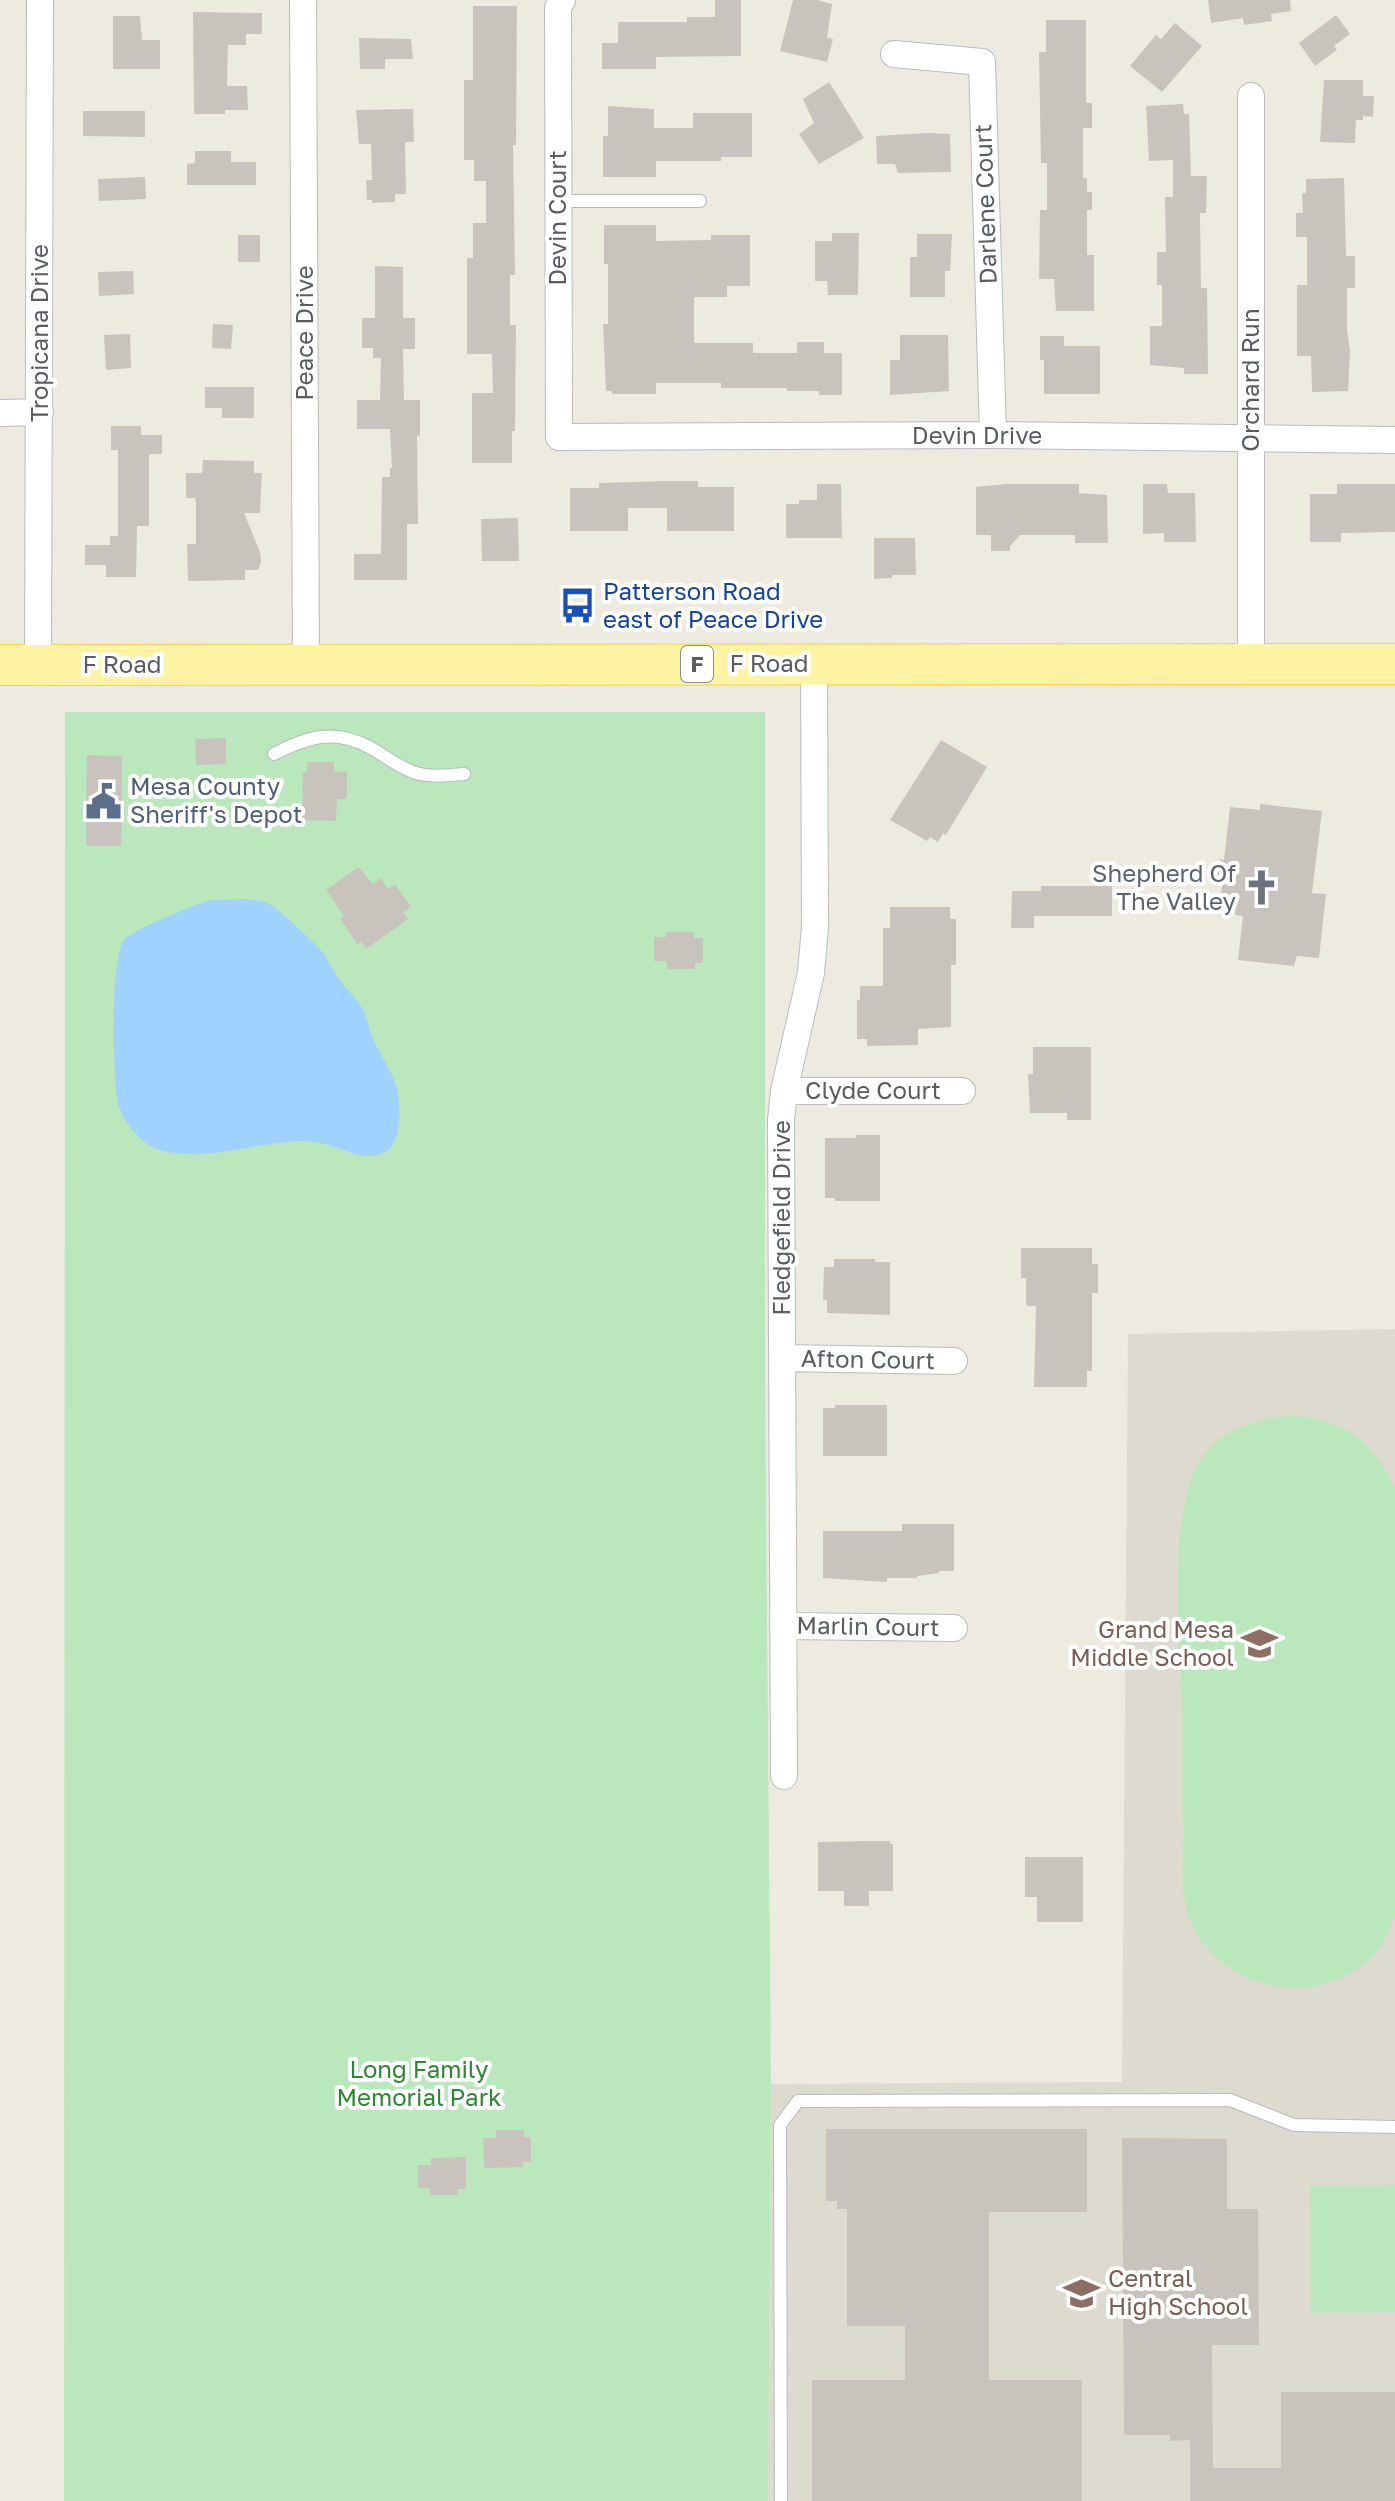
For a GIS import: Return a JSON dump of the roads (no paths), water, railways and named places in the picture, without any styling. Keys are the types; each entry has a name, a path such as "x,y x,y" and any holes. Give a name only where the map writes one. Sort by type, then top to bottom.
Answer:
{"main road":[{"name":"F Road","path":"19,665 1395,664"}],"street":[{"name":"Tropicana Drive","path":"19,665 40,412 40,0"},
{"name":"Peace Drive","path":"303,0 306,665"},
{"name":"Devin Court","path":"559,437 558,8 562,0"},
{"name":"Darlene Court","path":"894,54 982,62 993,435"},
{"name":"Orchard Run","path":"1251,96 1251,664"},
{"path":"0,413 40,412"},
{"name":"Devin Drive","path":"559,437 993,435 1395,440"},
{"name":"Fledgefield Drive","path":"784,1776 781,1120 784,1091 811,973 815,927 814,663"},
{"name":"Clyde Court","path":"784,1091 962,1091"},
{"name":"Afton Court","path":"782,1358 954,1361"},
{"name":"Marlin Court","path":"783,1626 954,1628"}],"lane":[{"path":"558,201 700,201"},
{"path":"274,754 314,736 334,736 369,746 416,773 464,774"},
{"path":"781,2501 780,2125 798,2101 1230,2100 1294,2125 1395,2127"}],"water":[{"path":"211,900 258,900 276,908 320,950 360,1004 398,1093 399,1125 393,1144 387,1151 370,1156 303,1141 214,1153 178,1153 153,1147 141,1139 125,1120 119,1107 115,1074 114,994 119,951 124,940 139,930"}],"place":[{"name":"Patterson Road east of Peace Drive","path":"577,606"},
{"name":"Mesa County Sheriff's Depot","path":"104,801"},
{"name":"Shepherd Of The Valley","path":"1262,888"},
{"name":"Grand Mesa Middle School","path":"1260,1644"},
{"name":"Central High School","path":"1082,2293"}],"park label":[{"name":"Long Family Memorial Park","path":"419,2084"}]}
